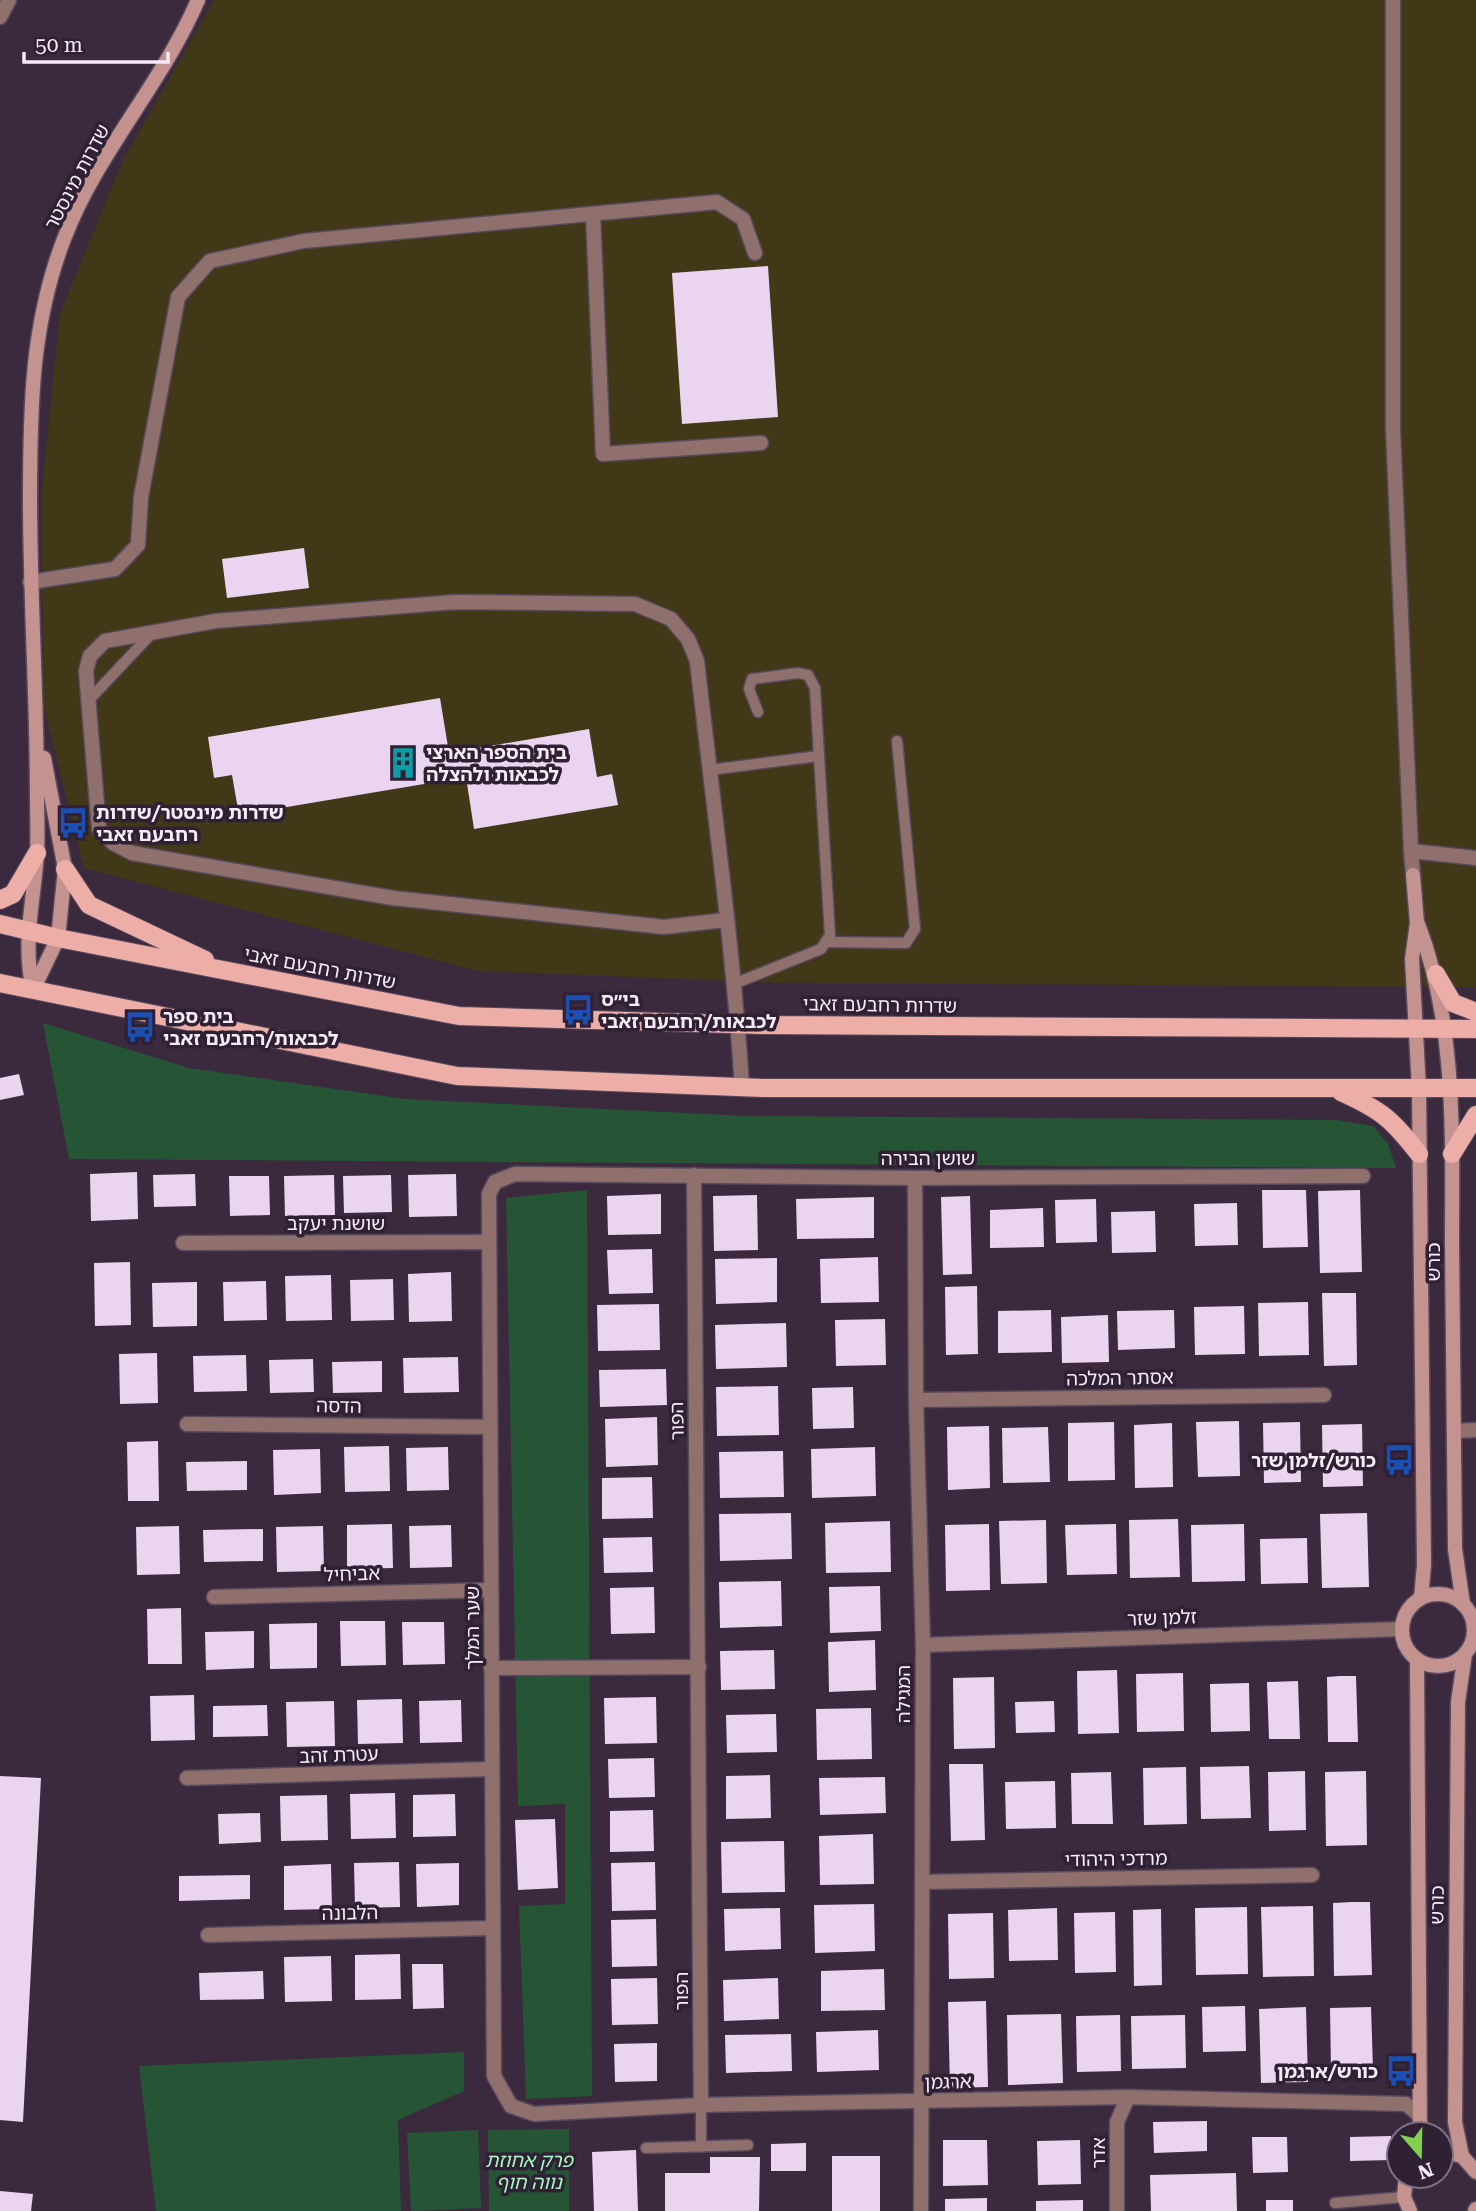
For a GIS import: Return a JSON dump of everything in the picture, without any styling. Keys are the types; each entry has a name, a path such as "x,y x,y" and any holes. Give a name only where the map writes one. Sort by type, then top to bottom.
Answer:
{"main road":[{"path":"0,900 13,894 37,853"},
{"path":"65,869 89,905 234,972"},
{"name":"שדרות רחבעם זאבי","path":"0,924 58,938 459,1016 738,1024 1417,1031 1476,1029"},
{"path":"1436,974 1453,1003 1476,1012"},
{"path":"0,983 457,1076 742,1087 1476,1088"},
{"path":"1334,1089 1376,1108 1395,1122 1419,1154"},
{"path":"1452,1154 1476,1115"}],"street":[{"path":"0,17 9,0"},
{"name":"שדרות מינסטר","path":"33,989 27,931 37,853 37,722 30,582 29,429 32,368 44,300 69,229 198,0"},
{"path":"1393,0 1393,429 1411,851 1476,858"},
{"path":"30,582 114,569 138,545 141,497 178,297 211,261 303,241 717,202 743,219 755,253"},
{"path":"593,214 603,454 761,443"},
{"path":"725,920 664,927 393,898 131,853 113,843 99,829 86,671 90,656 106,641 216,621 455,602 635,604 671,619 688,639 697,662 725,920 736,983 742,1087"},
{"name":"שדרות מינסטר","path":"33,989 58,938 65,869 37,722"},
{"name":"כורש","path":"1411,851 1417,923 1412,959 1419,1088 1424,1565 1421,1598"},
{"name":"כורש","path":"1417,923 1436,974 1445,1029 1452,1154 1455,1549 1463,1604"},
{"name":"שושן הבירה","path":"495,1182 515,1174 915,1178 1363,1176"},
{"name":"הפור","path":"694,1175 701,2105"},
{"name":"המגילה","path":"915,1178 916,1400 923,1645 921,2211"},
{"name":"שער המלך","path":"494,2076 489,1194 495,1182"},
{"name":"שושנת יעקב","path":"183,1244 489,1241"},
{"name":"אסתר המלכה","path":"916,1400 1324,1395"},
{"name":"הדסה","path":"187,1424 490,1427"},
{"path":"1454,1431 1476,1430"},
{"name":"אביחיל","path":"214,1597 491,1590"},
{"path":"1443,1594 1463,1604 1473,1619 1475,1628 1474,1638 1465,1654 1457,1661 1436,1666 1417,1659 1406,1646 1402,1629 1407,1611 1421,1598 1443,1594"},
{"name":"זלמן שזר","path":"923,1645 1402,1629"},
{"name":"כורש","path":"1462,2156 1455,2122 1455,2095 1458,1702 1465,1654"},
{"name":"כורש","path":"1417,1659 1419,2120"},
{"path":"491,1668 699,1667"},
{"name":"עטרת זהב","path":"187,1779 491,1769"},
{"name":"מרדכי היהודי","path":"922,1882 1312,1875"},
{"name":"הלבונה","path":"208,1936 493,1928"},
{"name":"ארגמן","path":"494,2076 511,2106 534,2114 701,2105 1128,2097 1406,2104 1419,2115"},
{"name":"אדר","path":"1117,2211 1117,2122 1128,2097"},
{"path":"1455,2154 1462,2156 1476,2172"}],"lane":[{"path":"88,701 153,632"},
{"path":"736,983 821,949 830,934 815,688 808,676 798,673 752,679 749,689 758,712"},
{"path":"827,942 906,943 915,929 897,741"},
{"path":"709,770 819,756"},
{"path":"701,2105 701,2147"},
{"path":"646,2148 748,2145"},
{"path":"1335,2203 1407,2204"}],"green space":[{"path":"43,1023 189,1068 405,1099 745,1116 1337,1120 1373,1126 1388,1144 1396,1168 69,1159"},
{"path":"587,1190 592,2096 526,2099 519,1906 565,1904 565,1804 518,1806 506,1198"},
{"path":"464,2052 464,2091 398,2120 401,2211 156,2211 139,2066"},
{"name":"פרק אחוזת נווה חוף","path":"569,2129 569,2211 489,2211 488,2130"},
{"path":"478,2130 481,2208 411,2211 407,2133"}],"sand":[{"path":"214,0 1476,0 1476,987 787,983 478,971 84,868 44,707 41,498 60,314 122,162"}],"building":[{"path":"768,266 778,417 682,424 672,273"},
{"path":"304,548 309,588 227,598 222,559"},
{"name":"בית הספר הארצי לכבאות ולהצלה","path":"440,698 449,753 589,729 597,777 612,774 618,805 474,829 466,777 239,815 232,775 214,778 208,737"},
{"path":"19,1074 24,1095 0,1100 0,1078"},
{"path":"137,1172 138,1219 91,1221 90,1174"},
{"path":"195,1174 196,1206 154,1207 153,1175"},
{"path":"456,1174 457,1216 409,1217 408,1175"},
{"path":"334,1175 335,1215 285,1216 284,1176"},
{"path":"391,1175 392,1212 344,1213 343,1176"},
{"path":"229,1176 269,1176 270,1215 230,1216"},
{"path":"1262,1190 1306,1190 1308,1247 1263,1248"},
{"path":"1360,1190 1362,1272 1320,1273 1318,1191"},
{"path":"661,1194 661,1234 608,1235 607,1196"},
{"path":"757,1195 758,1250 714,1251 713,1196"},
{"path":"970,1196 972,1274 943,1275 941,1197"},
{"path":"874,1197 874,1238 797,1239 796,1199"},
{"path":"1096,1199 1097,1242 1056,1243 1055,1200"},
{"path":"1237,1203 1238,1245 1195,1246 1194,1204"},
{"path":"1043,1208 1044,1247 990,1248 990,1210"},
{"path":"1155,1211 1156,1252 1112,1253 1111,1212"},
{"path":"652,1249 653,1293 609,1294 607,1250"},
{"path":"878,1257 879,1302 821,1303 820,1259"},
{"path":"777,1258 777,1302 716,1304 715,1259"},
{"path":"130,1262 131,1325 95,1326 94,1263"},
{"path":"451,1272 452,1321 409,1322 408,1274"},
{"path":"331,1275 332,1320 286,1321 285,1276"},
{"path":"393,1279 394,1320 351,1321 350,1280"},
{"path":"266,1281 267,1320 224,1321 223,1282"},
{"path":"197,1282 197,1326 153,1327 152,1283"},
{"path":"977,1286 978,1354 946,1355 945,1287"},
{"path":"1322,1293 1356,1293 1357,1365 1324,1366"},
{"path":"1308,1302 1309,1355 1259,1356 1258,1303"},
{"path":"659,1304 660,1350 598,1351 597,1305"},
{"path":"1244,1306 1245,1354 1195,1355 1194,1307"},
{"path":"1051,1310 1052,1352 998,1353 998,1311"},
{"path":"1174,1310 1175,1348 1118,1350 1117,1311"},
{"path":"1108,1315 1109,1362 1062,1363 1061,1317"},
{"path":"885,1319 886,1365 836,1366 835,1320"},
{"path":"786,1323 787,1367 716,1369 715,1325"},
{"path":"157,1353 158,1403 120,1404 119,1354"},
{"path":"246,1355 247,1391 194,1392 193,1356"},
{"path":"458,1357 459,1392 404,1393 403,1358"},
{"path":"313,1359 314,1392 270,1393 269,1360"},
{"path":"382,1361 382,1392 333,1393 332,1362"},
{"path":"666,1369 667,1405 600,1407 599,1370"},
{"path":"778,1386 779,1435 717,1436 716,1387"},
{"path":"853,1387 854,1428 813,1429 812,1388"},
{"path":"657,1417 658,1465 606,1467 605,1419"},
{"path":"1239,1421 1240,1476 1198,1477 1196,1422"},
{"path":"1114,1422 1115,1480 1068,1481 1068,1423"},
{"path":"1300,1422 1301,1482 1264,1483 1263,1423"},
{"path":"1172,1423 1173,1487 1135,1488 1134,1425"},
{"path":"1362,1424 1363,1486 1323,1487 1322,1425"},
{"path":"989,1426 990,1488 948,1490 947,1427"},
{"path":"1048,1427 1050,1482 1003,1483 1002,1428"},
{"path":"158,1441 159,1501 128,1501 127,1442"},
{"path":"389,1446 390,1491 345,1492 344,1447"},
{"path":"448,1447 449,1490 407,1491 406,1448"},
{"path":"875,1447 876,1496 812,1498 811,1449"},
{"path":"320,1449 321,1493 274,1495 273,1450"},
{"path":"783,1451 784,1497 720,1498 719,1452"},
{"path":"247,1461 247,1490 187,1491 186,1462"},
{"path":"652,1477 653,1518 602,1519 602,1478"},
{"path":"791,1513 792,1559 720,1561 719,1514"},
{"path":"1367,1513 1369,1587 1322,1588 1320,1514"},
{"path":"1178,1519 1180,1577 1130,1578 1129,1520"},
{"path":"1046,1520 1047,1583 1001,1584 999,1521"},
{"path":"890,1521 891,1572 826,1573 825,1523"},
{"path":"392,1524 393,1568 347,1569 347,1525"},
{"path":"989,1524 990,1590 946,1591 945,1525"},
{"path":"1116,1524 1117,1574 1067,1575 1065,1525"},
{"path":"1244,1524 1245,1581 1192,1582 1191,1525"},
{"path":"451,1525 452,1567 410,1568 409,1526"},
{"path":"179,1526 180,1574 137,1575 136,1527"},
{"path":"323,1526 324,1571 277,1572 276,1527"},
{"path":"263,1529 263,1561 204,1562 203,1530"},
{"path":"652,1537 653,1572 604,1573 603,1538"},
{"path":"1307,1538 1308,1583 1261,1584 1260,1539"},
{"path":"781,1581 782,1626 720,1628 719,1582"},
{"path":"880,1586 881,1631 830,1633 829,1587"},
{"path":"654,1587 655,1633 611,1634 610,1588"},
{"path":"181,1608 182,1664 148,1664 147,1609"},
{"path":"340,1621 385,1621 386,1665 341,1666"},
{"path":"402,1622 444,1622 445,1664 403,1665"},
{"path":"317,1623 317,1668 270,1669 269,1624"},
{"path":"254,1631 254,1668 206,1670 205,1632"},
{"path":"875,1640 876,1690 829,1692 828,1642"},
{"path":"774,1650 775,1689 721,1690 720,1651"},
{"path":"1117,1670 1119,1733 1078,1734 1077,1671"},
{"path":"1183,1673 1184,1731 1137,1732 1136,1674"},
{"path":"1356,1676 1358,1742 1328,1742 1327,1677"},
{"path":"994,1677 995,1748 954,1749 953,1678"},
{"path":"1298,1681 1300,1739 1269,1739 1267,1682"},
{"path":"1249,1683 1250,1731 1211,1732 1210,1684"},
{"path":"194,1695 195,1740 151,1741 150,1696"},
{"path":"656,1697 657,1743 605,1744 604,1698"},
{"path":"402,1699 403,1743 358,1744 357,1700"},
{"path":"461,1700 462,1742 420,1743 419,1701"},
{"path":"334,1701 335,1746 287,1747 286,1702"},
{"path":"1054,1701 1055,1732 1016,1733 1015,1702"},
{"path":"267,1705 268,1736 213,1737 213,1706"},
{"path":"871,1708 872,1759 817,1760 816,1709"},
{"path":"776,1714 777,1752 727,1753 726,1715"},
{"path":"654,1758 655,1797 609,1798 608,1759"},
{"path":"949,1764 983,1764 985,1840 951,1841"},
{"path":"1249,1766 1251,1818 1201,1819 1200,1767"},
{"path":"1186,1767 1187,1824 1144,1825 1143,1768"},
{"path":"1305,1771 1306,1830 1269,1831 1268,1772"},
{"path":"1366,1771 1367,1845 1326,1846 1325,1772"},
{"path":"1111,1772 1113,1824 1072,1824 1071,1773"},
{"path":"770,1775 771,1818 726,1819 726,1776"},
{"path":"0,1776 41,1778 23,2122 0,2120"},
{"path":"885,1777 886,1813 820,1815 819,1778"},
{"path":"1055,1781 1056,1828 1006,1829 1005,1782"},
{"path":"395,1793 396,1838 351,1839 350,1794"},
{"path":"455,1794 456,1836 413,1837 413,1795"},
{"path":"327,1795 328,1840 281,1841 280,1796"},
{"path":"653,1810 654,1851 610,1852 610,1811"},
{"path":"260,1813 261,1842 219,1844 218,1814"},
{"path":"555,1819 558,1888 518,1890 515,1820"},
{"path":"873,1834 874,1884 820,1885 819,1836"},
{"path":"784,1841 785,1892 722,1893 721,1842"},
{"path":"399,1862 400,1907 355,1908 354,1863"},
{"path":"655,1862 656,1910 612,1911 611,1863"},
{"path":"459,1863 459,1905 417,1907 416,1864"},
{"path":"331,1864 332,1909 284,1910 284,1866"},
{"path":"250,1875 250,1899 179,1901 179,1876"},
{"path":"1370,1902 1372,1975 1334,1976 1333,1903"},
{"path":"874,1904 875,1951 815,1953 814,1905"},
{"path":"1313,1906 1314,1976 1263,1977 1261,1907"},
{"path":"1247,1907 1248,1974 1196,1975 1195,1908"},
{"path":"780,1908 781,1949 725,1951 724,1909"},
{"path":"1057,1908 1058,1960 1009,1961 1008,1910"},
{"path":"1161,1909 1162,1985 1134,1986 1133,1910"},
{"path":"1115,1912 1116,1972 1075,1973 1074,1913"},
{"path":"993,1913 994,1978 949,1979 948,1914"},
{"path":"656,1919 657,1966 612,1967 611,1920"},
{"path":"400,1954 401,1999 355,2000 355,1955"},
{"path":"331,1956 332,2001 285,2002 284,1957"},
{"path":"412,1964 443,1964 444,2008 413,2009"},
{"path":"884,1969 885,2010 821,2011 821,1971"},
{"path":"263,1971 264,1999 200,2000 199,1973"},
{"path":"657,1978 658,2024 612,2025 611,1979"},
{"path":"778,1978 779,2019 724,2021 723,1980"},
{"path":"986,2001 988,2087 950,2088 948,2002"},
{"path":"1245,2006 1246,2051 1203,2052 1202,2007"},
{"path":"1306,2007 1308,2082 1261,2083 1259,2009"},
{"path":"1371,2007 1373,2069 1331,2070 1330,2008"},
{"path":"1061,2014 1063,2083 1008,2085 1007,2015"},
{"path":"1120,2015 1121,2071 1077,2072 1076,2016"},
{"path":"1185,2015 1186,2068 1132,2069 1131,2016"},
{"path":"878,2030 879,2070 817,2072 816,2032"},
{"path":"791,2034 792,2071 726,2073 725,2035"},
{"path":"657,2043 657,2081 615,2082 614,2044"},
{"path":"1207,2121 1207,2151 1154,2153 1153,2122"},
{"path":"1385,2136 1385,2160 1350,2161 1350,2137"},
{"path":"1252,2137 1287,2137 1288,2172 1253,2173"},
{"path":"943,2140 987,2140 988,2185 943,2186"},
{"path":"1080,2140 1081,2184 1038,2185 1037,2141"},
{"path":"806,2143 806,2171 771,2171 771,2144"},
{"path":"636,2150 638,2211 594,2211 592,2152"},
{"path":"832,2156 880,2156 880,2211 832,2211"},
{"path":"710,2157 760,2157 759,2211 665,2211 665,2173 710,2173"},
{"path":"1236,2173 1237,2211 1151,2211 1150,2175"},
{"path":"0,2191 33,2194 31,2211 0,2211"},
{"path":"987,2198 987,2211 945,2211 945,2199"},
{"path":"1083,2200 1083,2211 1036,2211 1036,2201"},
{"path":"1266,2200 1293,2200 1293,2211 1266,2211"}],"place":[{"name":"בית הספר הארצי לכבאות ולהצלה","path":"403,763"},
{"name":"שדרות מינסטר/שדרות רחבעם זאבי","path":"73,823"},
{"name":"בי״ס לכבאות/רחבעם זאבי","path":"578,1010"},
{"name":"בית ספר לכבאות/רחבעם זאבי","path":"140,1027"},
{"name":"כורש/זלמן שזר","path":"1399,1460"},
{"name":"כורש/ארגמן","path":"1401,2071"}]}
